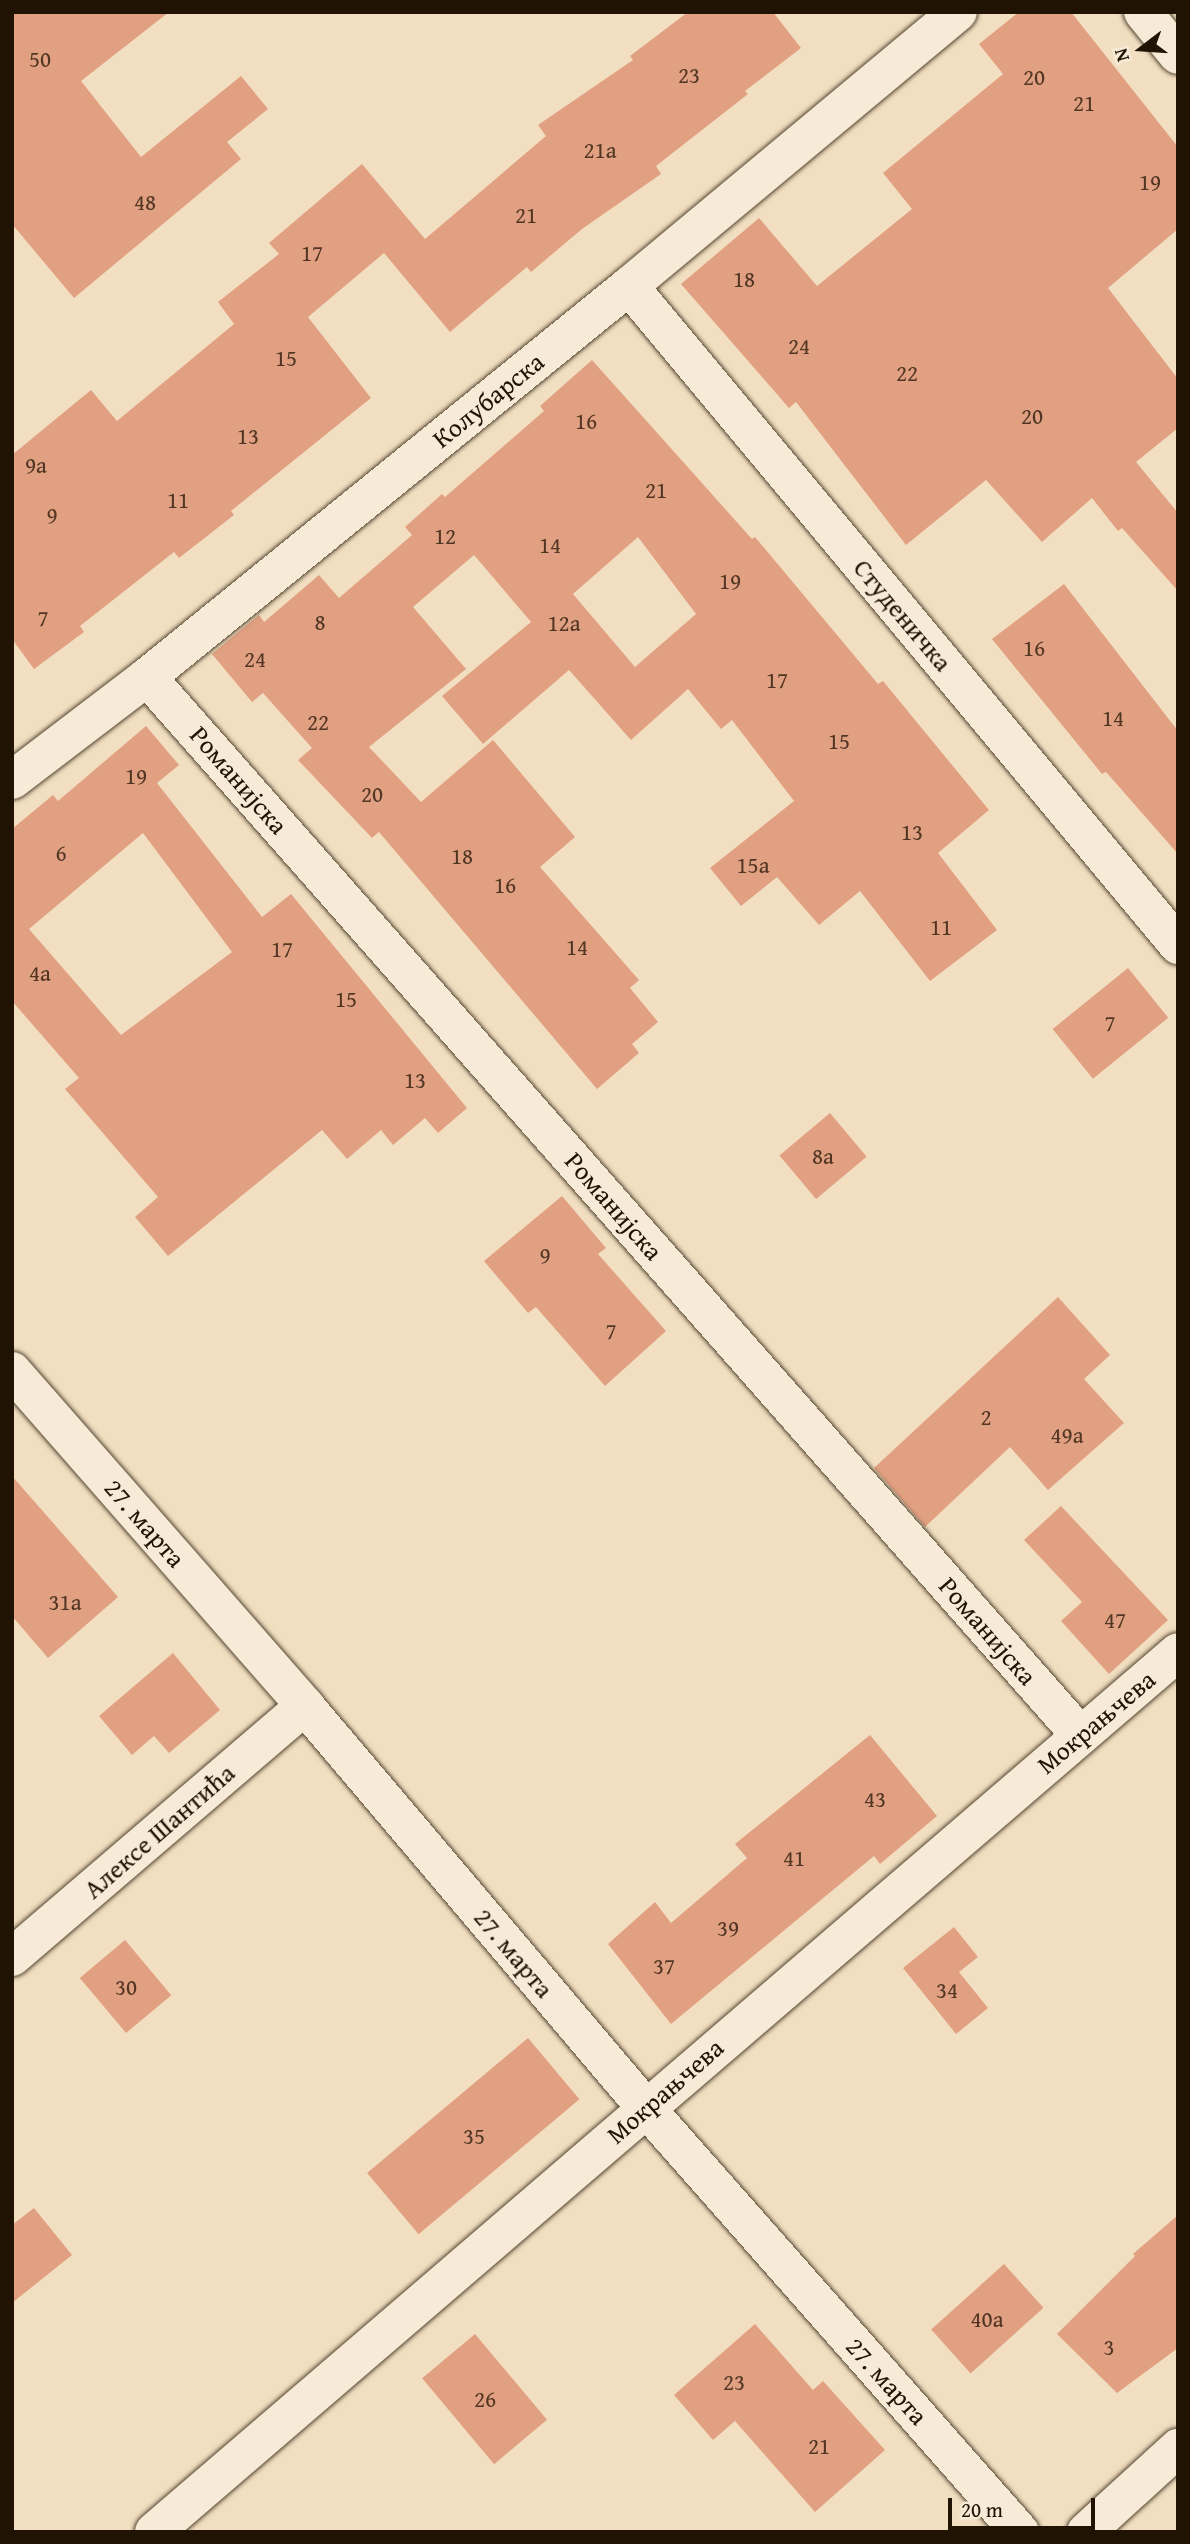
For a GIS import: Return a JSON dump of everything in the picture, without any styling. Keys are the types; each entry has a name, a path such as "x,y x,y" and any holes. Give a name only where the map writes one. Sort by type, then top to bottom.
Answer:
{"street":[{"name":"Колубарска","path":"12,780 147,677 629,286 958,12"},
{"path":"1143,12 1178,55"},
{"name":"Студеничка","path":"629,286 1178,944"},
{"name":"Романијска","path":"147,677 1080,1735"},
{"name":"27. марта","path":"12,1371 305,1706 645,2108 1020,2532"},
{"name":"Мокрањчева","path":"154,2532 1178,1652"},
{"name":"Алексе Шантића","path":"12,1957 305,1706"},
{"path":"1086,2532 1178,2448"}],"building":[{"path":"12,12 169,12 81,81 141,157 241,76 268,109 227,142 241,159 74,298 12,224"},
{"path":"688,12 773,12 801,48 745,91 748,94 656,166 661,174 582,229 531,272 527,267 450,332 384,253 308,317 371,398 231,511 234,515 179,558 174,552 80,626 84,632 34,669 12,639 12,455 91,390 117,421 234,324 218,302 279,254 269,243 362,164 425,239 546,136 538,125 633,60 630,56"},
{"path":"1019,12 1071,12 1178,147 1178,229 1108,288 1178,379 1178,428 1136,462 1178,513 1178,591 1122,528 1118,531 1092,498 1042,542 986,480 906,545 796,402 789,408 681,284 759,218 817,286 912,209 883,173 1003,74 979,44"},
{"path":"592,360 752,539 755,537 878,684 883,681 989,810 938,853 997,930 930,981 860,891 819,925 777,877 741,906 710,868 794,801 732,720 721,729 688,689 631,740 569,670 483,744 442,696 531,622 474,555 413,607 466,669 369,747 421,802 493,740 575,837 540,867 639,980 630,988 658,1022 632,1044 639,1053 597,1089 379,832 372,838 298,760 312,748 263,693 252,702 212,654 259,615 264,622 319,575 339,598 412,535 405,527 442,494 445,497 544,411 540,406","holes":["638,537 696,614 635,667 573,594"]},
{"path":"1064,584 1178,731 1178,854 1106,772 1102,774 992,639"},
{"path":"146,726 179,765 157,783 262,917 291,894 467,1108 438,1133 425,1118 393,1145 381,1130 347,1159 322,1130 168,1256 135,1217 158,1197 65,1089 79,1078 12,1001 12,829 53,795 58,801","holes":["143,833 232,952 121,1035 29,929"]},
{"path":"1128,968 1168,1018 1093,1079 1053,1029"},
{"path":"830,1113 867,1157 816,1199 779,1155"},
{"path":"562,1196 606,1248 598,1254 666,1331 605,1386 536,1307 528,1313 484,1261"},
{"path":"1058,1297 1110,1355 1084,1379 1124,1423 1048,1490 1010,1447 925,1527 874,1468"},
{"path":"12,1476 118,1597 48,1658 12,1616"},
{"path":"1061,1506 1168,1620 1109,1674 1061,1621 1082,1602 1024,1540"},
{"path":"173,1653 220,1710 169,1753 154,1736 132,1755 99,1716"},
{"path":"870,1735 937,1816 880,1864 874,1856 671,2024 608,1944 655,1902 671,1923 747,1858 735,1844"},
{"path":"954,1927 978,1957 959,1972 988,2008 956,2034 903,1968"},
{"path":"125,1940 171,1995 126,2033 80,1978"},
{"path":"528,2038 579,2099 419,2234 367,2173"},
{"path":"34,2208 72,2255 12,2303 12,2225"},
{"path":"1178,2215 1178,2348 1117,2393 1057,2334 1135,2256 1133,2254"},
{"path":"1004,2264 1043,2308 971,2373 931,2330"},
{"path":"755,2324 813,2390 823,2381 885,2450 815,2512 735,2421 713,2440 674,2395"},
{"path":"475,2334 547,2420 494,2464 422,2378"}]}
